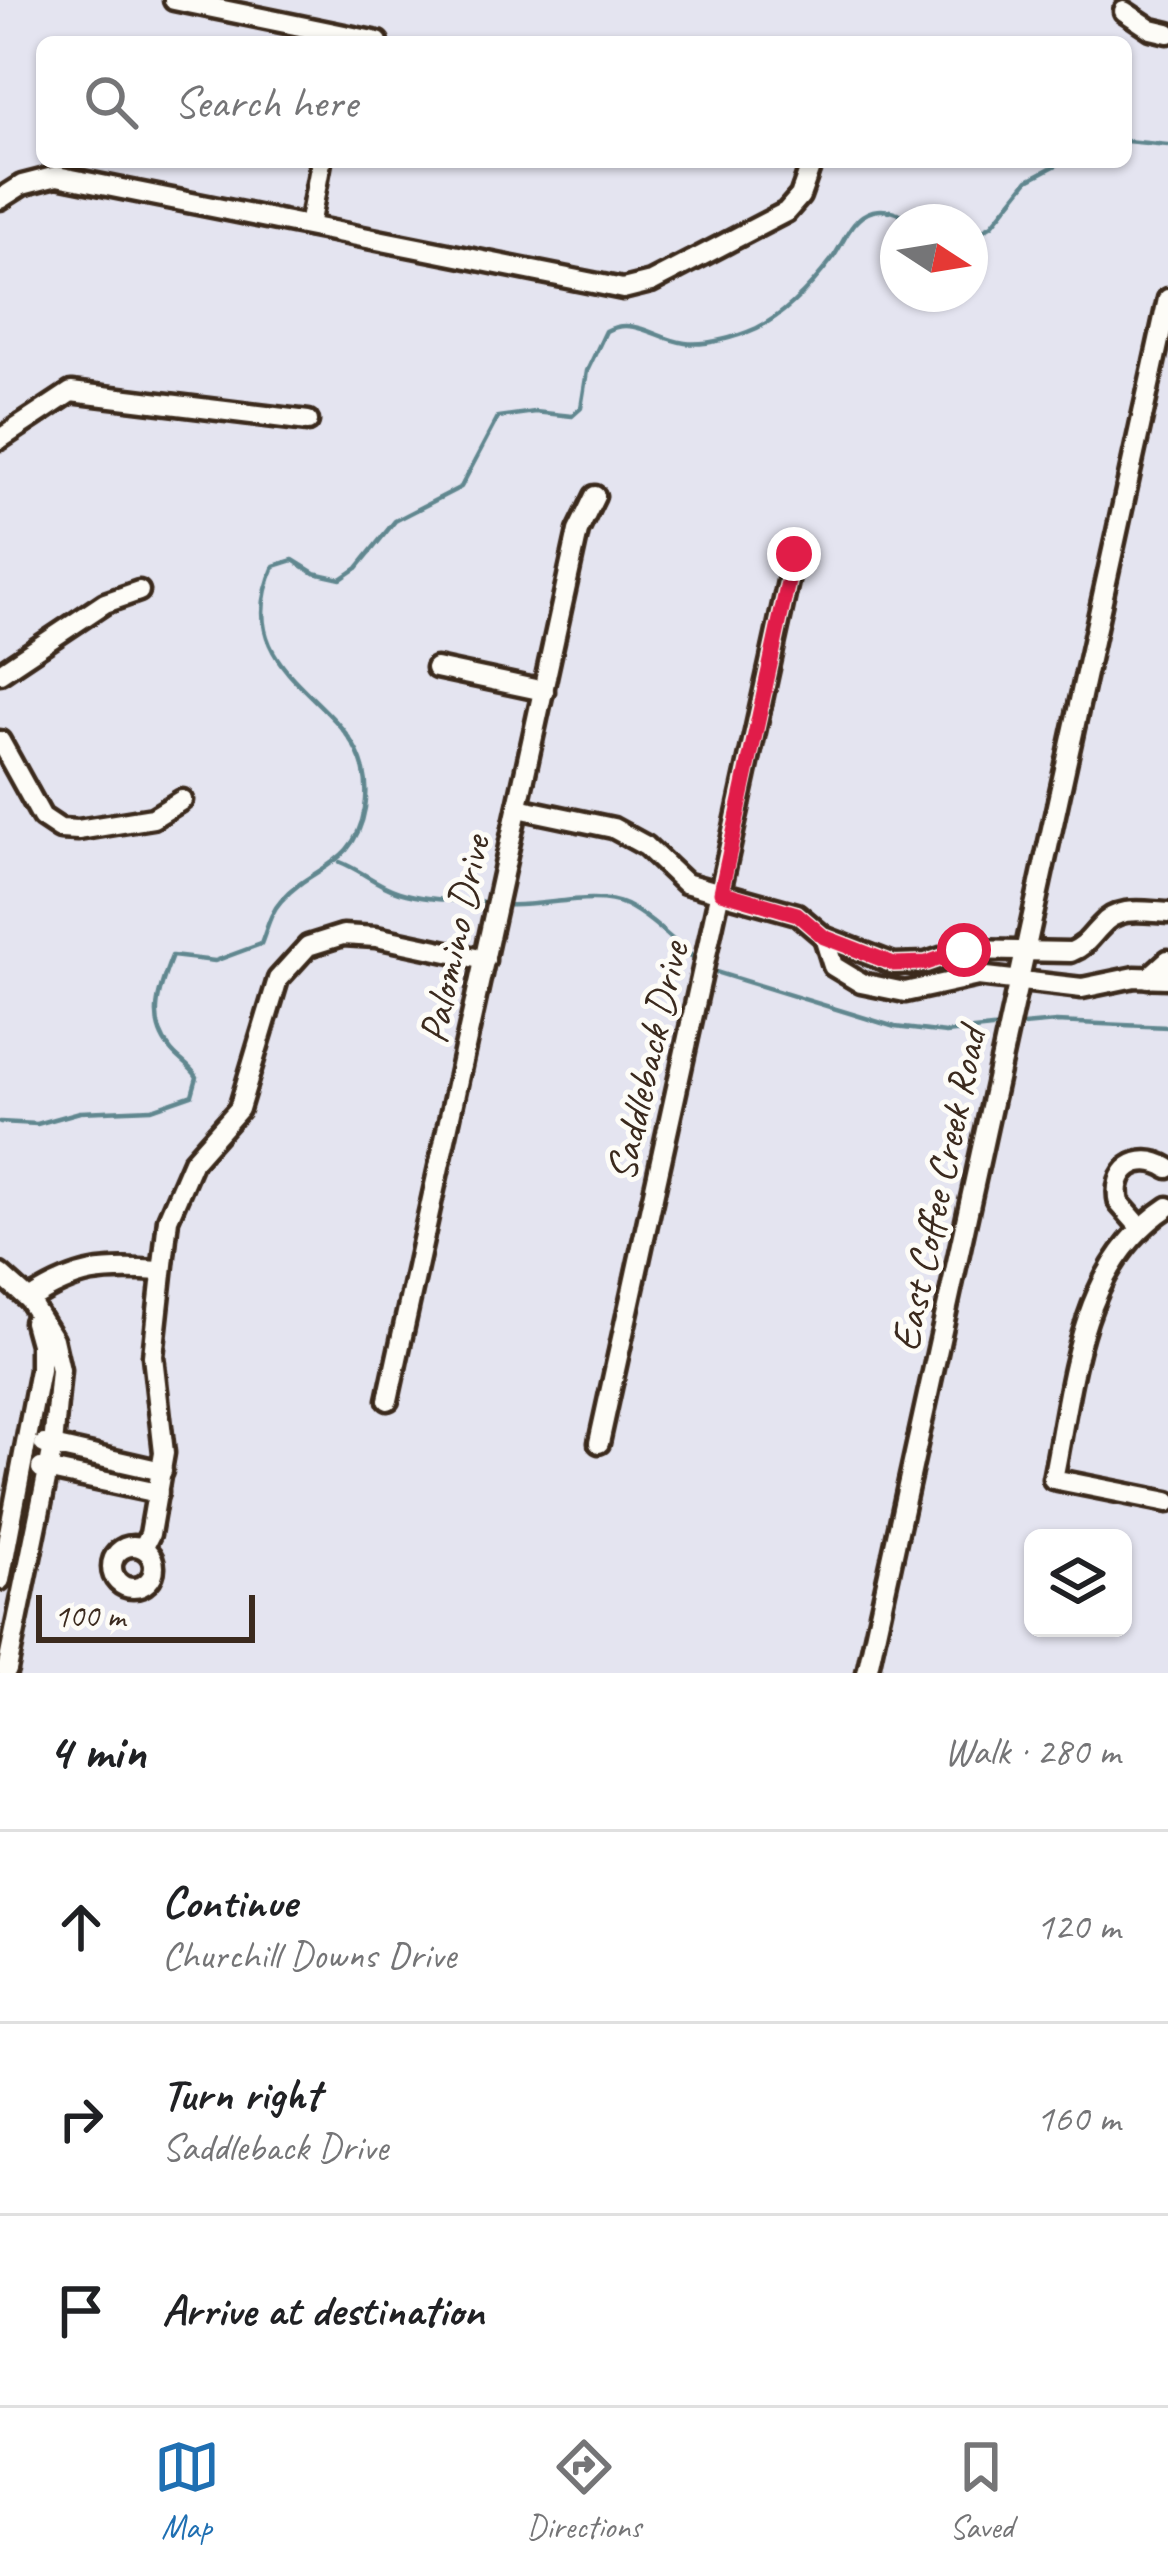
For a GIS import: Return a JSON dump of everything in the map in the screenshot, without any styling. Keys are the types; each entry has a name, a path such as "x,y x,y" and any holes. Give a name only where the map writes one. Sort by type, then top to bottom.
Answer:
{"street":[{"path":"174,0 333,36"},
{"path":"1124,11 1168,33"},
{"path":"309,226 320,168"},
{"path":"0,199 22,184 57,176 623,290 651,282 785,212 800,196 810,168"},
{"name":"East Coffee Creek Road","path":"867,1673 1168,299"},
{"path":"0,439 71,392 308,421"},
{"name":"Palomino Drive","path":"388,1400 578,531 595,496"},
{"name":"Saddleback Drive","path":"599,1443 794,554"},
{"path":"0,674 105,603 139,591"},
{"path":"436,668 544,692"},
{"path":"0,740 42,817 60,829 153,818 182,800"},
{"path":"518,808 613,828 646,846 685,883 797,914 824,937 894,964 926,963 964,950 1071,952 1125,911 1168,913"},
{"path":"142,1548 150,1534 162,1471 164,1440 153,1355 160,1271 175,1198 203,1147 239,1109 269,998 297,953 318,940 361,934 485,959"},
{"path":"824,937 833,965 882,990 930,988 964,977 1082,988 1116,979 1158,978 1168,960"},
{"path":"1140,1227 1119,1203 1118,1179 1124,1169 1143,1160 1168,1168"},
{"path":"1168,1207 1140,1227 1095,1294 1053,1479 1168,1502"},
{"path":"28,1300 78,1273 117,1268 160,1271"},
{"path":"0,1274 28,1300 53,1340 60,1370 53,1446 9,1671"},
{"path":"0,1580 25,1465 40,1344 28,1300"},
{"path":"29,1440 162,1471"},
{"path":"25,1465 158,1493"}],"waterway":[{"path":"1132,142 1168,145"},
{"path":"988,227 1028,180 1051,168"},
{"path":"0,1122 37,1124 80,1112 152,1109 192,1095 197,1077 170,1049 158,1027 160,991 172,956 215,961 261,944 281,901 342,854 360,828 364,771 351,741 284,667 268,640 263,607 274,566 293,560 314,573 341,579 357,568 395,521 461,487 498,417 535,412 572,416 581,408 587,371 606,331 636,327 693,344 757,328 798,298 865,214 880,210"},
{"path":"340,862 399,892 494,903"},
{"path":"505,905 613,901 645,917 700,963"},
{"path":"709,970 895,1027 946,1033 1001,1027"},
{"path":"1012,1026 1056,1022 1168,1027"}],"route":[{"path":"794,554 721,892 797,914 824,937 894,964 926,963 964,950"}]}
